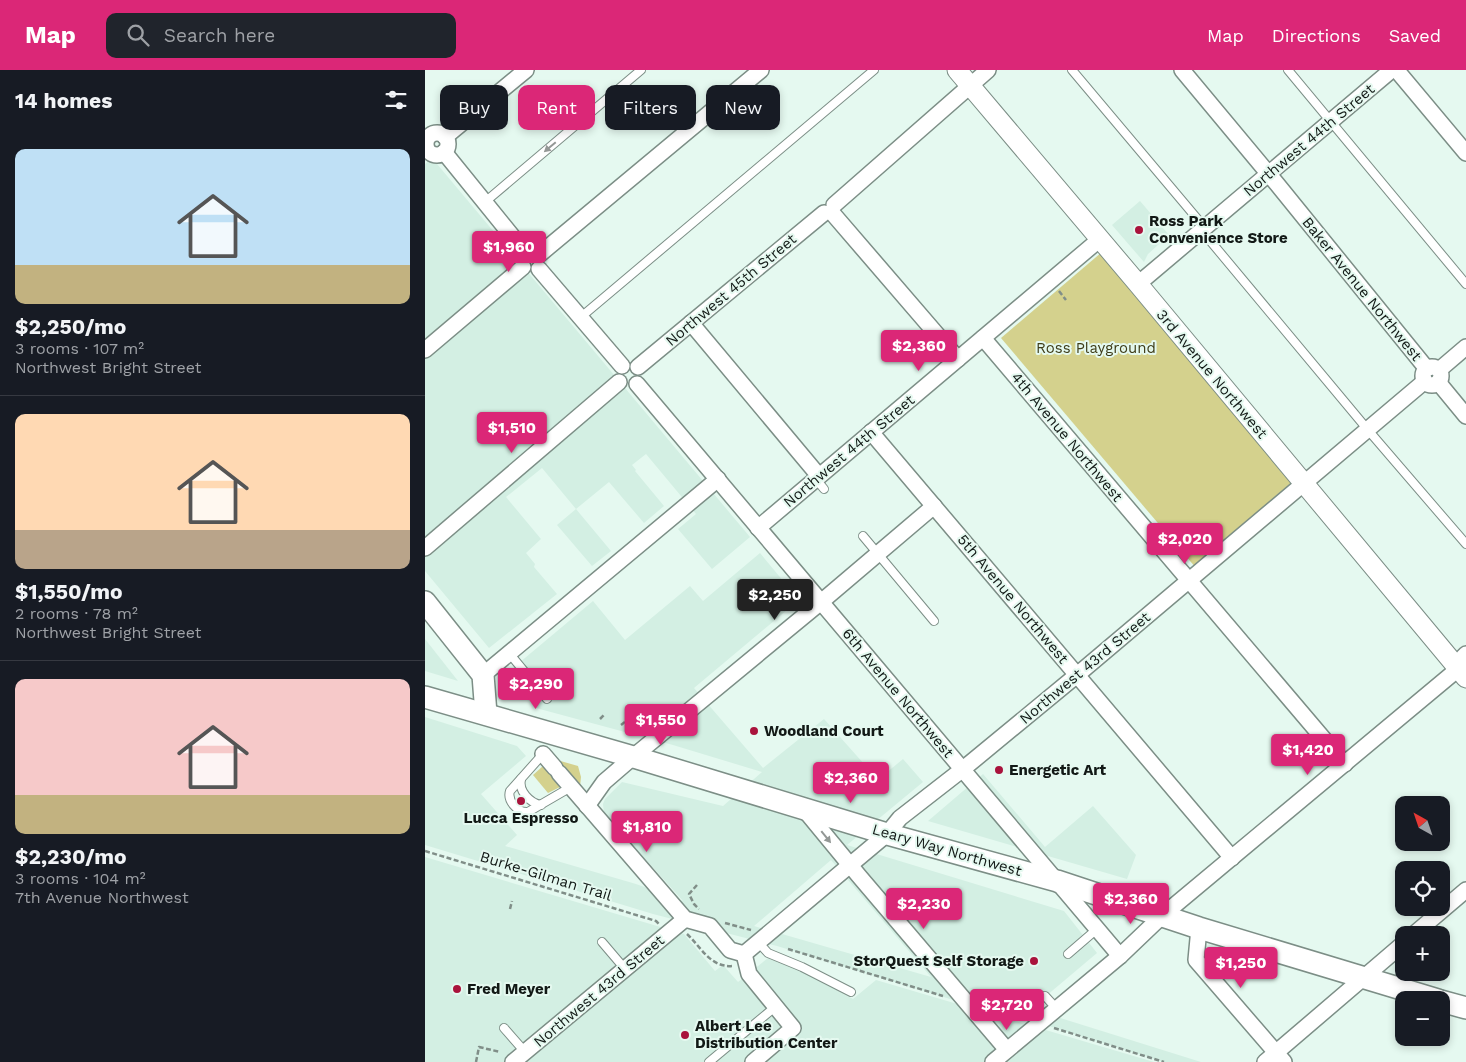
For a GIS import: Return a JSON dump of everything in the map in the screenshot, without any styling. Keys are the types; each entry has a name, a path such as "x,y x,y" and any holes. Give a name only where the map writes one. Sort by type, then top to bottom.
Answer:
{"main road":[{"path":"425,604 483,675 486,714"},
{"name":"Leary Way Northwest","path":"425,697 633,757 887,834 1057,881 1199,928 1409,991"},
{"name":"Leary Way Northwest","path":"1450,1003 1466,1008"}],"street":[{"path":"445,137 526,70"},
{"path":"425,350 761,70"},
{"name":"3rd Avenue Northwest","path":"957,70 1138,284 1303,484 1463,667"},
{"name":"Northwest 45th Street","path":"638,367 831,211 988,70"},
{"name":"Baker Avenue Northwest","path":"1182,70 1269,173 1466,416"},
{"path":"1394,72 1466,153"},
{"name":"Northwest 44th Street","path":"1138,284 1204,230 1330,121 1394,72"},
{"path":"437,133 445,137 448,145 444,152 435,155 427,143 437,133"},
{"path":"444,152 622,366"},
{"path":"831,211 958,359"},
{"name":"Northwest 44th Street","path":"758,528 819,482 871,432 1100,239"},
{"path":"691,323 819,482"},
{"name":"4th Avenue Northwest","path":"983,338 1345,764"},
{"name":"Northwest 43rd Street","path":"744,954 887,834 900,818 913,807 963,769 1077,675 1466,347"},
{"path":"633,363 638,367 641,376 637,384 628,387 619,382 617,373 622,366 633,363"},
{"path":"425,548 619,382"},
{"name":"6th Avenue Northwest","path":"637,384 1121,956"},
{"name":"5th Avenue Northwest","path":"871,432 1232,858"},
{"path":"483,675 718,479"},
{"path":"587,806 604,782 934,506"},
{"path":"993,1062 1121,956 1163,915 1463,667"},
{"path":"543,754 685,926 710,926 730,950 744,954 749,974 793,1028 753,1062"},
{"path":"803,808 1007,1050"},
{"path":"1424,926 1466,890"},
{"name":"Northwest 43rd Street","path":"519,1057 625,969 685,926"},
{"path":"1199,928 1196,960 1275,1059 1395,951"}],"lane":[{"path":"485,202 641,70"},
{"path":"581,317 874,70"},
{"path":"1072,70 1368,430 1466,544"},
{"path":"1288,70 1466,284"},
{"path":"863,536 934,621"},
{"path":"509,654 547,699"},
{"path":"543,754 509,795 519,810 527,812 571,787"},
{"path":"521,779 519,784 521,789 531,801 541,805"},
{"path":"1068,954 1097,929"},
{"path":"602,942 625,969"},
{"path":"758,942 769,954 802,967 851,992"},
{"path":"1045,996 1057,1009"},
{"path":"709,1062 775,1007"},
{"path":"504,1028 519,1057"}],"path":[{"path":"1056,288 1066,300"},
{"path":"600,719 605,714"},
{"path":"621,725 626,721"},
{"name":"Burke-Gilman Trail","path":"425,851 656,921 659,924"},
{"path":"510,909 512,901"},
{"path":"685,926 689,936 713,962 731,967"},
{"path":"785,948 950,999"},
{"path":"990,1010 1028,1020"},
{"path":"1055,1028 1164,1062"},
{"path":"476,1062 479,1047 500,1052"}],"shaded area":[{"path":"432,158 750,537 712,569 678,529 696,514 646,454 632,465 664,506 644,523 609,482 576,509 542,468 506,497 541,539 526,553 535,564 534,567 557,594 489,648 425,571 425,164"},
{"name":"Ross Park Convenience Store","path":"1140,201 1169,235 1148,254 1144,262 1112,225"},
{"path":"576,509 611,551 592,566 557,525"},
{"path":"760,553 799,600 694,688 763,768 824,719 873,774 875,773 880,778 903,759 923,782 847,845 1064,911 1097,953 1033,1007 958,986 1201,1062 1164,1062 777,946 653,914 425,845 425,717 517,746 526,756 481,794 517,835 505,846 636,884 683,901 604,813 603,804 605,799 622,782 723,806 762,772 673,745 536,708 511,677 513,668 593,601 625,640 690,586 703,601","holes":["831,860 931,977 754,926"]},
{"path":"425,639 458,681 425,671"},
{"path":"983,774 1045,847 1093,806 1136,855 1127,879 928,821"},
{"path":"425,857 684,934 715,971 723,965 738,982 773,954 853,999 876,980 1154,1062 425,1062"}],"green space":[{"name":"Ross Playground","path":"1102,252 1295,483 1196,568 1001,338"},
{"path":"557,760 578,766 581,777 580,787"},
{"path":"543,766 560,787 548,793 533,775"}],"place":[{"name":"Ross Park Convenience Store","path":"1139,230"},
{"name":"Woodland Court","path":"754,731"},
{"name":"Energetic Art","path":"999,770"},
{"name":"Lucca Espresso","path":"521,801"},
{"name":"StorQuest Self Storage","path":"1034,961"},
{"name":"Fred Meyer","path":"457,989"},
{"name":"Albert Lee Distribution Center","path":"685,1035"}]}
